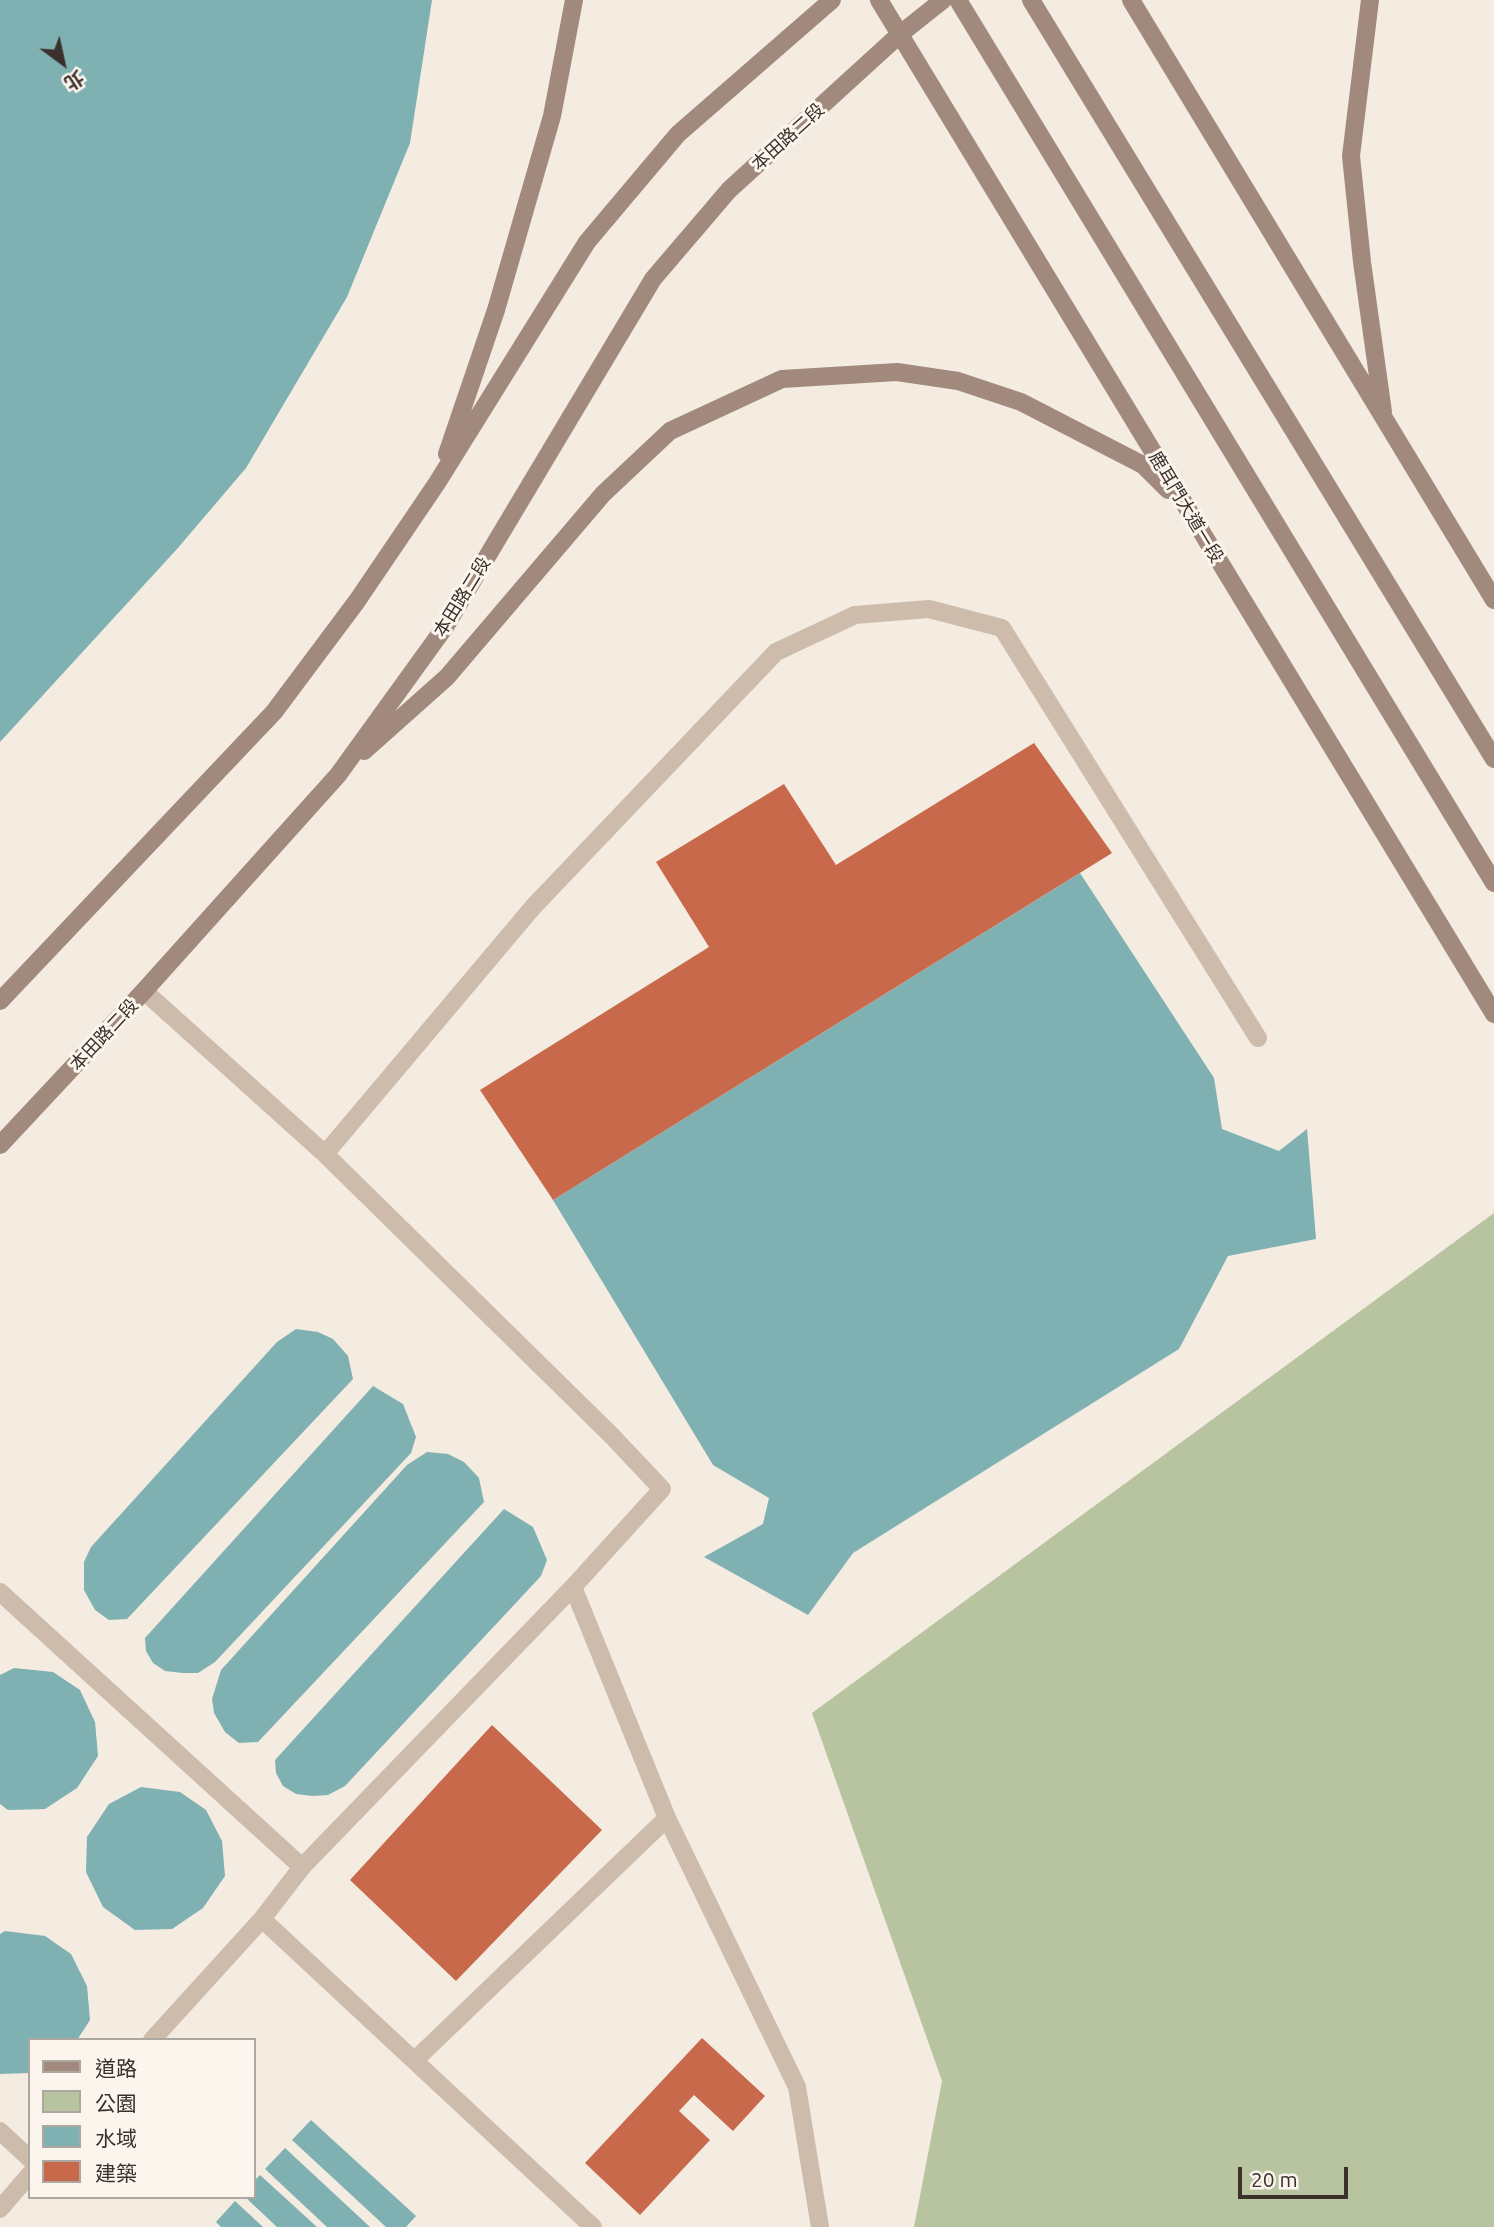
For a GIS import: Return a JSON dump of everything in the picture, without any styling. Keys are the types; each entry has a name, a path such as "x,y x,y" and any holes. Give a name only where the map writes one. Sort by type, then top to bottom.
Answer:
{"street":[{"path":"437,483 496,310 552,116 574,0"},
{"path":"0,1001 274,712 357,601 437,483 587,242 678,134 832,0"},
{"name":"鹿耳門大道一段","path":"879,0 1494,1014"},
{"name":"本田路二段","path":"0,1145 144,991 338,775 445,627 653,279 729,190 899,35 943,0"},
{"path":"958,0 1494,883"},
{"path":"1031,0 1494,759"},
{"path":"1131,0 1494,600"},
{"path":"1370,0 1351,156 1362,262 1384,419"},
{"path":"338,775 447,677 603,494 670,431 782,379 897,372 958,381 1021,402 1143,465 1192,516"}],"lane":[{"path":"325,1154 533,908 776,652 855,615 929,609 1002,628 1258,1038"},
{"path":"144,991 325,1154 611,1435 662,1489 573,1587 302,1867 262,1919 154,2038"},
{"path":"573,1587 667,1818 797,2087 820,2227"},
{"path":"0,1592 302,1867"},
{"path":"415,2060 667,1818"},
{"path":"262,1919 593,2227"},
{"path":"0,2131 28,2157"},
{"path":"0,2209 28,2176"}],"green space":[{"path":"1494,1213 1494,2227 914,2227 942,2081 812,1713"}],"water":[{"path":"0,0 432,0 410,143 347,297 246,468 177,549 0,742"},
{"path":"1080,873 1214,1078 1222,1129 1279,1151 1307,1129 1316,1239 1228,1256 1179,1349 853,1553 808,1615 704,1557 763,1524 769,1498 713,1465 553,1200"},
{"path":"296,1329 318,1332 333,1339 348,1356 353,1379 127,1619 109,1620 95,1610 84,1590 84,1562 91,1547 277,1342"},
{"path":"373,1386 403,1404 416,1437 411,1453 215,1662 198,1673 165,1671 153,1663 146,1651 145,1638"},
{"path":"427,1452 448,1454 464,1462 479,1478 484,1502 258,1742 239,1743 225,1732 214,1713 212,1699 221,1670 407,1465"},
{"path":"504,1509 533,1527 547,1560 541,1576 345,1786 328,1795 313,1796 296,1794 283,1786 276,1773 275,1760"},
{"path":"14,1668 53,1672 80,1690 95,1722 98,1756 77,1788 45,1809 8,1810 0,1804 0,1675"},
{"path":"141,1787 180,1792 206,1810 222,1841 225,1876 203,1908 172,1929 135,1930 103,1907 86,1872 87,1837 109,1804"},
{"path":"5,1931 45,1936 71,1954 87,1986 90,2020 78,2038 28,2038 28,2073 0,2074 0,1934"},
{"path":"311,2120 416,2216 406,2227 386,2227 292,2140"},
{"path":"285,2148 370,2227 327,2227 265,2169"},
{"path":"260,2175 317,2227 277,2227 247,2199 256,2199 256,2179"},
{"path":"235,2201 263,2227 221,2227 216,2222"}],"building":[{"path":"1034,743 1112,853 553,1200 480,1090 709,947 656,862 784,784 836,865"},
{"path":"492,1725 602,1830 456,1981 350,1880"},
{"path":"702,2038 765,2096 733,2131 694,2095 679,2111 710,2140 640,2215 585,2163"}]}
